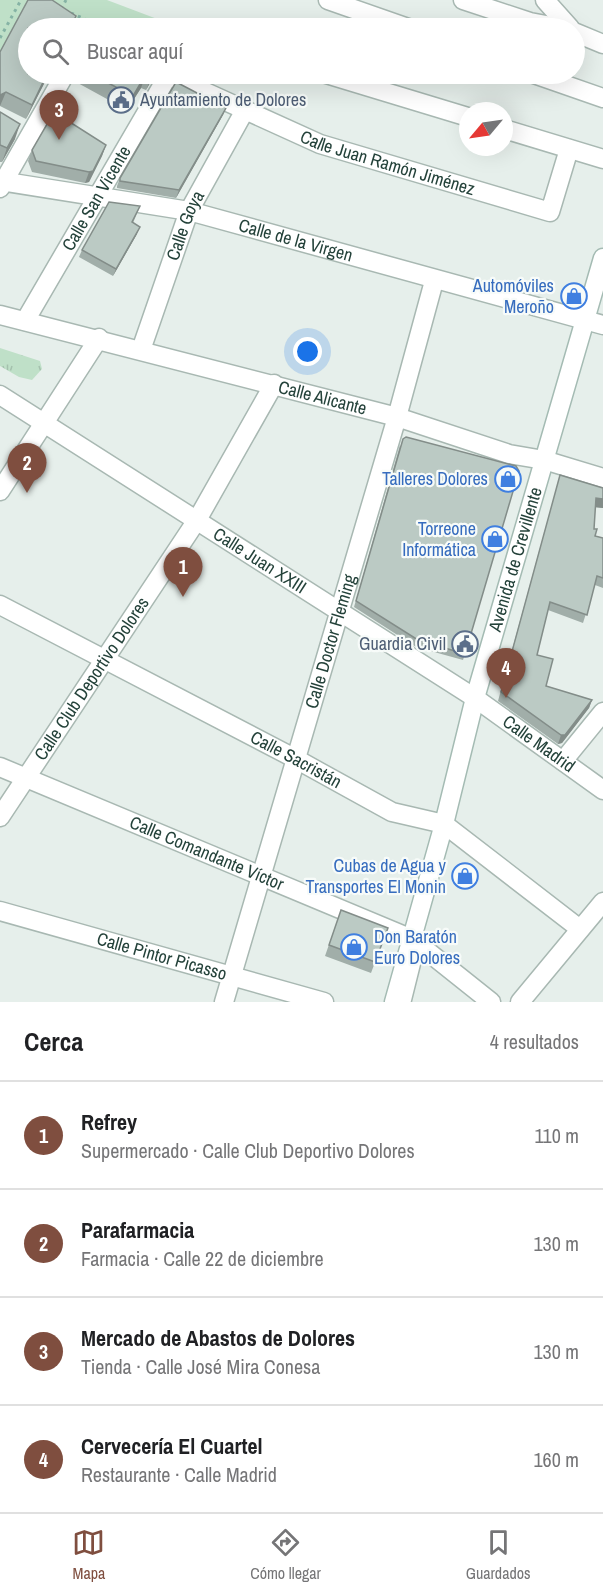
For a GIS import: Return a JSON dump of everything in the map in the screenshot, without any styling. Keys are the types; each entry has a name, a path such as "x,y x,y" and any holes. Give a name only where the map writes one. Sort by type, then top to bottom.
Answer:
{"street":[{"path":"463,0 518,18"},
{"path":"545,0 561,18"},
{"path":"336,1 381,18"},
{"path":"585,37 603,44"},
{"path":"1,184 58,84"},
{"name":"Calle San Vicente","path":"25,321 162,84"},
{"name":"Calle Juan Ramón Jiménez","path":"189,84 320,144 550,212 568,148"},
{"path":"359,84 459,114"},
{"path":"563,84 603,98"},
{"name":"Calle Goya","path":"141,350 189,212 245,110"},
{"path":"10,123 30,134"},
{"path":"513,132 603,159"},
{"name":"Calle de la Virgen","path":"1,184 98,195 189,212 594,323"},
{"name":"Avenida de Crevillente","path":"394,1002 416,942 475,698 544,460 594,323 603,258"},
{"name":"Calle Doctor Fleming","path":"224,1002 397,417 434,280"},
{"name":"Calle Alicante","path":"0,315 99,338 397,417 509,454 544,460 603,478"},
{"path":"0,491 99,338"},
{"name":"Calle Club Deportivo Dolores","path":"0,817 197,520 274,384"},
{"name":"Calle Juan XXIII","path":"0,395 475,698"},
{"name":"Calle Sacristán","path":"0,605 296,759 392,812 444,824 580,929"},
{"name":"Calle Madrid","path":"475,698 603,790"},
{"path":"564,761 603,712"},
{"name":"Calle Comandante Víctor","path":"0,767 416,942 491,1002"},
{"path":"520,1002 603,902"},
{"name":"Calle Pintor Picasso","path":"0,911 324,1002"}],"lane":[{"path":"406,1002 416,942"}],"path":[{"path":"0,38 21,0"},
{"path":"61,9 66,0"},
{"path":"51,4 82,18"},
{"path":"0,24 6,27"}],"green space":[{"path":"0,0 107,0 155,18 53,18 30,3 22,18 18,18 18,25 0,57"},
{"path":"0,348 40,361 42,369 32,380 19,377 0,366"}],"building":[{"path":"28,0 52,0 76,16 75,18 18,18"},
{"path":"18,19 18,84 42,84 32,105 6,92 0,95 0,52"},
{"path":"110,84 140,84 133,96"},
{"path":"175,84 180,84 226,108 179,190 120,181"},
{"path":"0,112 20,124 7,148 0,145"},
{"path":"54,112 106,145 93,171 36,161 32,150"},
{"path":"109,202 140,206 132,222 140,227 116,269 82,250"},
{"path":"406,437 516,466 519,471 465,654 418,640 356,601 403,439"},
{"path":"560,475 603,488 603,499 596,498 594,529 597,529 595,536 603,538 603,578 597,576 587,615 550,602 537,655 553,659 546,686 592,700 565,735 561,735 501,692"},
{"name":"Don Baratón Euro Dolores","path":"341,910 388,928 375,962 329,945"}],"place":[{"name":"Ayuntamiento de Dolores","path":"121,100"},
{"name":"Mercado de Abastos de Dolores","path":"59,140"},
{"name":"Automóviles Meroño","path":"574,296"},
{"name":"Talleres Dolores","path":"508,479"},
{"name":"Parafarmacia","path":"27,493"},
{"name":"Torreone Informática","path":"495,539"},
{"name":"Refrey","path":"183,597"},
{"name":"Guardia Civil","path":"465,644"},
{"name":"Cervecería El Cuartel","path":"506,698"},
{"name":"Cubas de Agua y Transportes El Monin","path":"465,876"},
{"name":"Don Baratón Euro Dolores","path":"354,947"}]}
